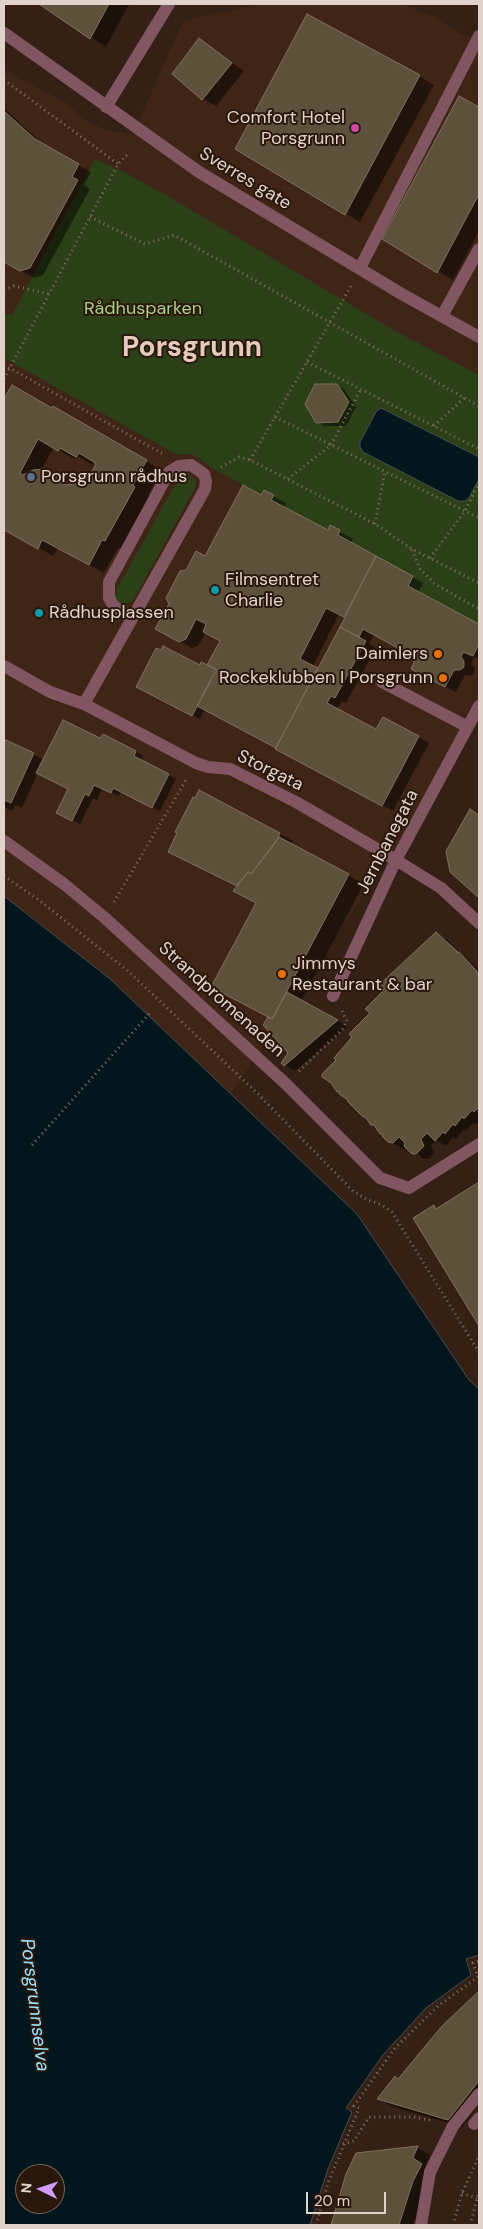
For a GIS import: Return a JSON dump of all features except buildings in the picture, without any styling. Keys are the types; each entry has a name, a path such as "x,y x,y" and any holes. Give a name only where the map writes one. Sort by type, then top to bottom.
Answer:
{"street":[{"path":"106,107 169,4"},
{"name":"Sverres gate","path":"4,34 199,172 479,337"},
{"path":"360,268 479,36"},
{"path":"442,316 479,248"},
{"path":"84,704 132,619 205,489 206,481 204,474 191,465 179,466 169,472 109,582 109,598 113,605 132,619"},
{"name":"Storgata","path":"4,666 50,692 84,704 196,763 208,767 230,769 296,802 441,888 479,924"},
{"path":"382,682 468,727"},
{"name":"Jernbanegata","path":"332,996 396,860 479,706"},
{"name":"Strandpromenaden","path":"4,841 64,884 105,918 286,1084 380,1178 409,1188 479,1144"},
{"path":"421,2225 430,2172 453,2126 479,2094"}],"path":[{"path":"4,80 118,164"},
{"path":"4,379 118,164 129,153"},
{"path":"90,217 145,244 174,235 479,406"},
{"path":"250,460 331,323 360,268"},
{"path":"4,290 14,286 50,294"},
{"path":"308,362 479,449"},
{"path":"4,365 160,452 179,466"},
{"path":"288,479 331,445 361,389"},
{"path":"434,426 464,398"},
{"path":"275,417 479,518"},
{"path":"205,489 220,467 240,457 250,460 375,524 412,549 479,583"},
{"path":"375,524 385,471"},
{"path":"430,558 466,511 479,483"},
{"path":"412,549 420,569 435,584 479,609"},
{"path":"105,918 196,763"},
{"path":"4,876 39,900 129,972 256,1092 353,1191 392,1212 479,1352"},
{"path":"32,1145 150,1013"},
{"path":"310,1061 342,1030"},
{"path":"316,2225 342,2144 359,2108 354,2106 376,2072 395,2048 438,2006 478,1977 473,1963 479,1961"},
{"path":"342,2144 354,2141 369,2117 414,2117 453,2126"},
{"path":"453,2225 462,2193 479,2156"},
{"path":"470,2225 479,2192"},
{"path":"462,2193 477,2198"}],"shaded area":[{"path":"262,4 402,4 435,17 461,34 479,39 479,721 231,1094 109,978 4,896 4,70 67,103 85,120 108,131 133,133 184,20"}],"green space":[{"name":"Rådhusparken","path":"95,159 124,172 164,194 397,332 479,375 479,624 408,586 413,576 338,535 340,530 330,525 328,530 271,500 274,495 264,490 261,495 214,469 196,456 190,454 177,455 4,358 4,315 5,313 12,315"},
{"path":"187,473 196,480 195,488 134,599 123,604 115,598 117,589 180,476"}],"water":[{"path":"381,408 479,457 479,479 469,498 465,501 458,501 363,452 360,442 376,412"},
{"name":"Porsgrunnselva","path":"4,896 109,978 357,1214 469,1380 479,1389 479,1955 466,1959 471,1975 426,2008 383,2055 346,2108 352,2112 328,2169 310,2225 4,2225"}],"place":[{"name":"Comfort Hotel Porsgrunn","path":"355,128"},
{"name":"Porsgrunn rådhus","path":"31,477"},
{"name":"Filmsentret Charlie","path":"215,590"},
{"name":"Rådhusplassen","path":"39,613"},
{"name":"Daimlers","path":"438,654"},
{"name":"Rockeklubben I Porsgrunn","path":"443,678"},
{"name":"Jimmys Restaurant & bar","path":"282,974"}],"district":[{"name":"Porsgrunn","path":"192,349"}]}
